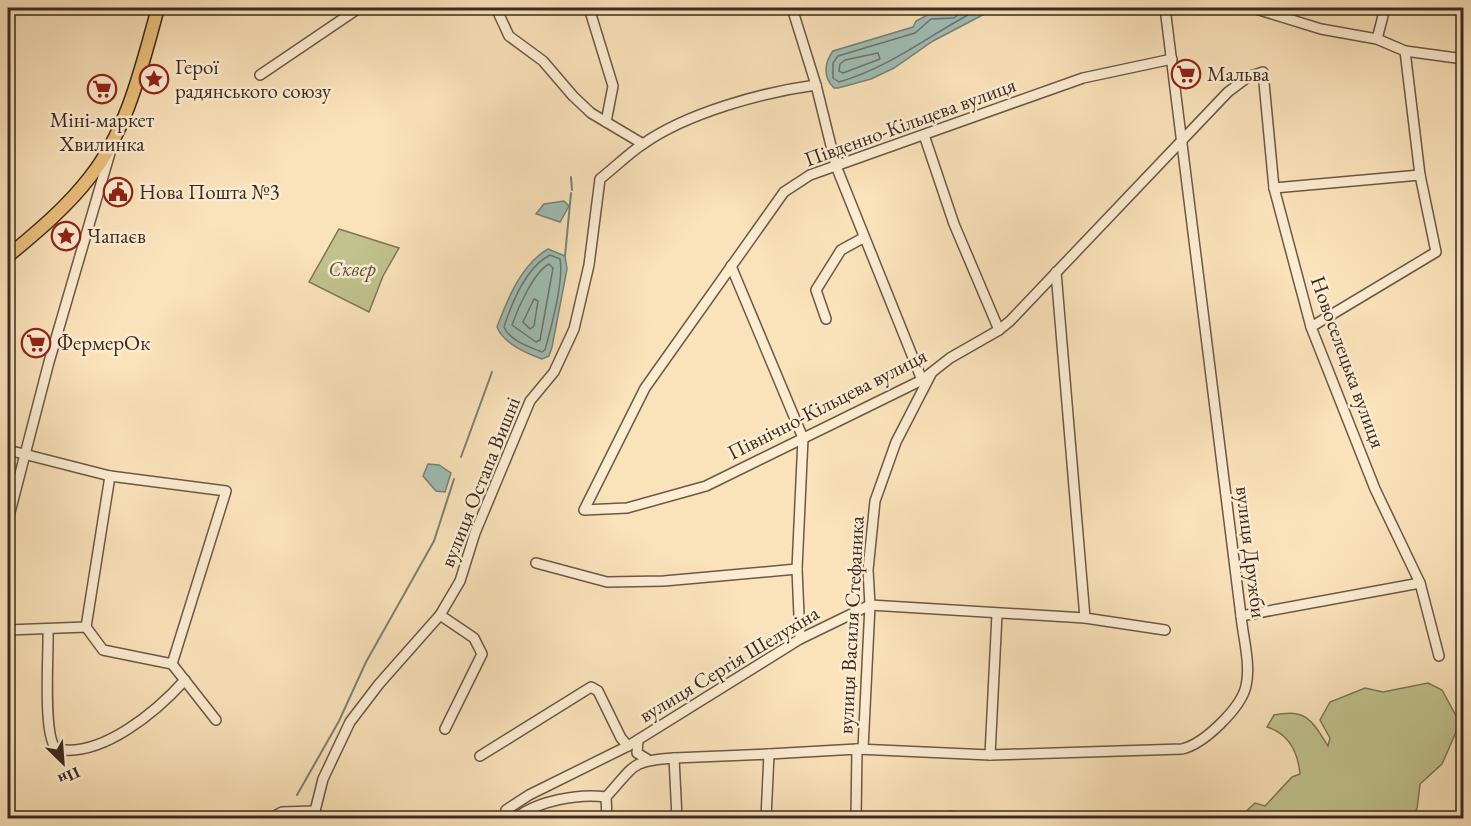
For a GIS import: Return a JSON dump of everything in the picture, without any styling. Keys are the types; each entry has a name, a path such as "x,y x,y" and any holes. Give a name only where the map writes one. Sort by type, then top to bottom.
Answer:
{"main road":[{"path":"10,252 73,197 91,177 114,139 138,77 158,8"}],"street":[{"path":"261,75 359,8"},
{"path":"496,8 508,36 543,61 573,96 606,122 643,144"},
{"path":"589,8 613,86 606,122"},
{"path":"792,8 816,86 836,166 922,380"},
{"name":"вулиця Дружби","path":"647,759 860,749 990,755 1195,746 1207,738 1241,698 1246,686 1241,616 1165,8"},
{"path":"1252,8 1269,11 1322,29 1377,39 1405,51 1464,59"},
{"path":"1377,39 1385,8"},
{"path":"1311,327 1436,252 1420,175 1405,51"},
{"name":"Південно-Кільцева вулиця","path":"584,510 645,388 784,192 810,176 836,166 1083,78 1172,59"},
{"name":"Північно-Кільцева вулиця","path":"584,510 627,508 706,486 922,380 950,358 999,330 1228,92 1248,77 1263,72"},
{"name":"Новоселецька вулиця","path":"1263,72 1274,188 1311,327 1375,489 1419,583 1439,656"},
{"name":"вулиця Остапа Вишні","path":"316,815 323,779 351,722 379,684 440,615 460,581 475,533 530,401 554,372 574,329 589,265 600,179 643,144 679,125 717,110 779,92 816,86"},
{"path":"924,135 954,224 999,330"},
{"path":"8,520 49,362 114,139"},
{"path":"1274,188 1420,175"},
{"path":"826,319 816,290 841,250 863,238"},
{"path":"731,266 803,438 797,569 800,639"},
{"path":"1056,272 1085,618"},
{"name":"вулиця Василя Стефаника","path":"860,749 870,605 868,570 875,501 896,442 933,371"},
{"path":"8,450 110,476 226,490 172,664"},
{"path":"110,476 86,627 103,650 172,664 216,720"},
{"path":"536,563 607,582 664,581 797,569"},
{"path":"1241,616 1419,583"},
{"name":"вулиця Сергія Шелухіна","path":"506,810 529,795 628,746 800,639 870,605 1085,618 1165,630"},
{"path":"990,755 997,614"},
{"path":"440,615 474,638 482,654 445,729"},
{"path":"8,630 86,627"},
{"path":"48,630 49,667 46,699 50,741 57,749 94,746 146,718 185,681"},
{"path":"480,756 588,687 598,691 621,738 628,746"},
{"path":"607,819 606,797 634,766 647,759 638,753 638,740"},
{"path":"856,819 860,749"},
{"path":"766,819 769,754"},
{"path":"674,758 676,819"},
{"path":"516,819 525,811 543,805 591,795 606,797"},
{"path":"272,819 282,812 316,815"}],"green space":[{"name":"Сквер","path":"339,229 399,248 383,276 369,312 309,282"},
{"path":"1428,683 1442,690 1460,723 1442,764 1420,784 1417,809 1410,818 1239,818 1255,803 1265,806 1292,777 1300,774 1297,759 1287,739 1267,727 1274,715 1294,713 1301,715 1313,723 1328,746 1330,738 1320,720 1330,702 1365,688 1383,692"},
{"path":"950,811 971,813 977,818 932,818"}],"water":[{"path":"957,8 996,8 933,41 894,68 871,79 838,88 830,84 826,70 833,51 913,27 916,21 931,13 952,12"},
{"path":"564,201 569,206 560,222 536,214 544,204"},
{"path":"548,249 565,256 567,269 552,347 549,356 542,359 510,343 497,327 516,283 530,264"},
{"path":"428,464 439,465 451,473 445,492 436,491 423,476"}],"waterway":[{"path":"571,177 572,190"},
{"path":"565,256 571,193"},
{"path":"461,457 492,372"},
{"path":"297,795 339,721 366,662 434,541 454,479"},
{"path":"1448,818 1463,812"}],"place":[{"name":"Мальва","path":"1186,74"},
{"name":"Герої радянського союзу","path":"154,79"},
{"name":"Міні-маркет Хвилинка","path":"102,89"},
{"name":"Нова Пошта №3","path":"118,192"},
{"name":"Чапаєв","path":"66,236"},
{"name":"ФермерОк","path":"36,343"}]}
